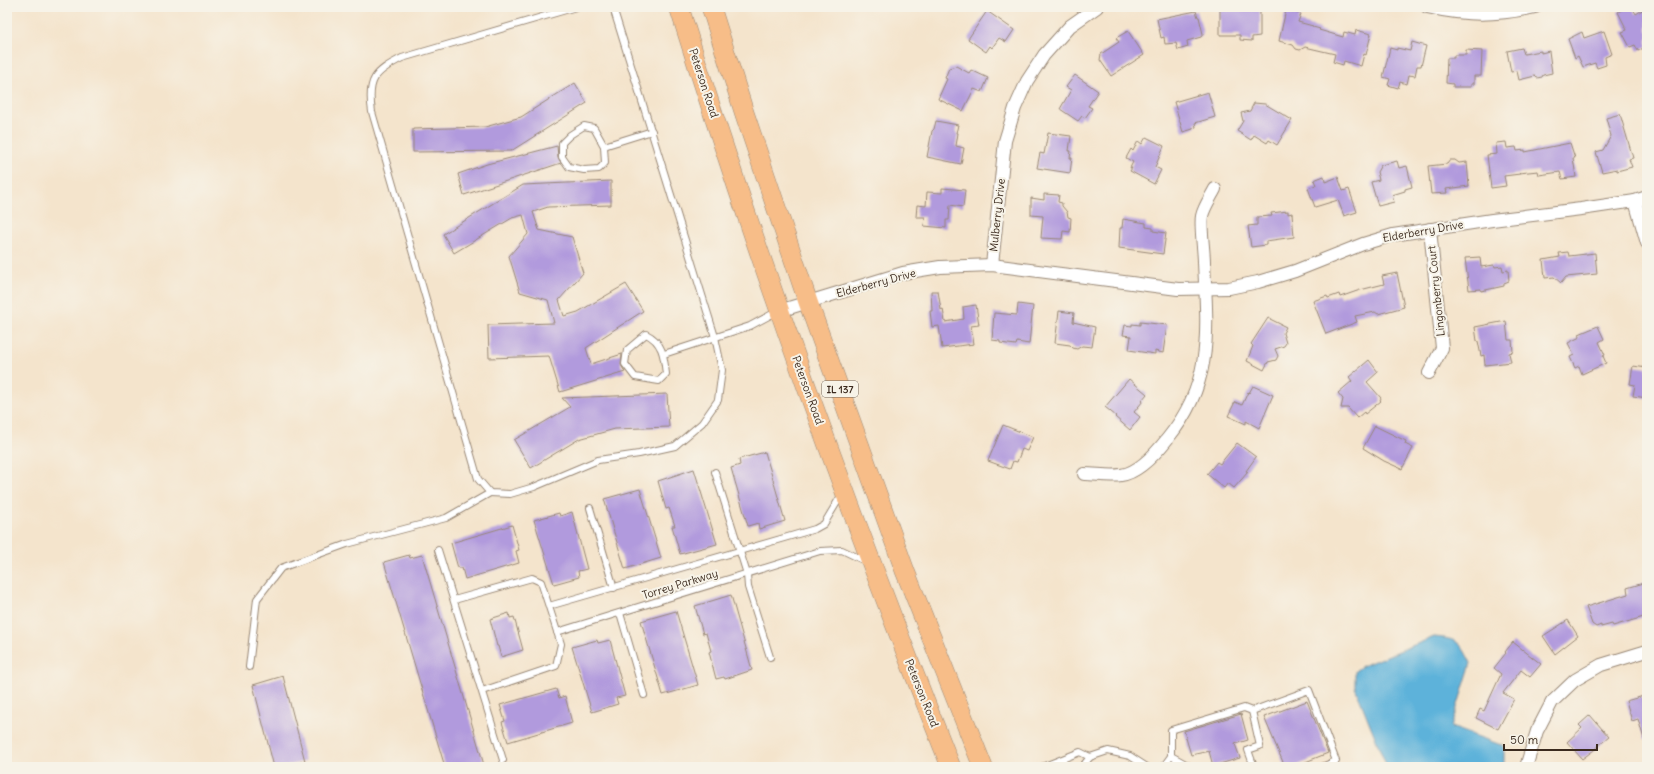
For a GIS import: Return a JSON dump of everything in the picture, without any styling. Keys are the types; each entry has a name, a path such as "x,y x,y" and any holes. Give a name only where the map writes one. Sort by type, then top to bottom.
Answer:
{"main road":[{"name":"Peterson Road","path":"679,7 779,310 844,491 951,767"},
{"name":"IL 137","path":"711,7 744,112 808,302 905,571 983,767"}],"street":[{"name":"Mulberry Drive","path":"1097,7 1070,26 1044,55 1027,81 1014,108 1005,141 992,265 1178,289 1206,288"},
{"path":"1427,7 1454,13 1476,14 1510,13 1535,7"},
{"path":"1084,474 1121,475 1132,471 1153,457 1174,430 1196,392 1203,370 1206,344 1206,288 1202,216 1215,188"},
{"name":"Elderberry Drive","path":"1206,288 1229,288 1258,282 1294,271 1363,244 1393,235 1430,228 1581,210 1635,201 1647,197"},
{"path":"1635,201 1647,243"},
{"name":"Lingonberry Court","path":"1429,373 1442,348 1430,228"},
{"name":"Elderberry Drive","path":"779,310 903,273 940,268 992,265"},
{"path":"1526,767 1537,732 1552,702 1576,680 1601,665 1647,651"}],"lane":[{"path":"490,492 478,479 372,112 370,97 371,86 376,75 386,66 402,58 576,7"},
{"path":"249,667 257,599 281,568 347,544 446,518 490,492 510,494 534,487 598,460 639,454 675,446 702,423 718,400 722,370 715,337 614,7"},
{"path":"584,126 594,128 604,146 605,163 599,169 584,170 569,167 562,157 562,144 570,135 584,126"},
{"path":"604,146 652,131"},
{"path":"664,354 750,326 779,310"},
{"path":"646,334 655,338 664,354 666,374 659,381 635,377 625,364 627,350 646,334"},
{"path":"715,472 747,574 748,587 770,657"},
{"name":"Torrey Parkway","path":"549,606 820,527 824,524 844,491"},
{"path":"590,508 614,588"},
{"path":"438,550 503,760"},
{"name":"Torrey Parkway","path":"557,632 820,551 842,550 872,564"},
{"path":"454,600 532,578 541,582 561,644 556,666 482,691"},
{"path":"620,613 644,695"},
{"path":"1163,767 1171,756 1171,730 1244,708 1252,711 1309,690 1336,761 1322,767"},
{"path":"1252,711 1260,746 1248,750 1254,767"},
{"path":"1082,767 1090,757 1108,751 1130,756 1147,767"},
{"path":"1042,767 1080,752 1090,757"},
{"path":"1171,756 1191,767"}],"water":[{"path":"1434,637 1449,639 1458,643 1464,650 1471,663 1451,727 1504,746 1504,767 1387,767 1355,687 1355,671 1362,666"}],"building":[{"path":"1220,7 1260,7 1260,36 1252,37 1252,41 1240,40 1240,35 1220,35"},
{"path":"1627,7 1632,7 1636,14 1647,7 1647,46 1638,51 1635,45 1630,47 1622,32 1627,30 1618,12"},
{"path":"1286,10 1301,14 1298,22 1343,37 1344,32 1355,35 1356,30 1371,34 1366,55 1364,54 1361,66 1344,61 1343,65 1333,62 1335,54 1305,47 1300,50 1296,49 1293,45 1279,41"},
{"path":"987,11 1014,30 1006,42 999,38 992,48 990,46 986,52 968,39"},
{"path":"1196,11 1203,34 1201,37 1187,41 1188,47 1178,50 1176,43 1165,44 1164,37 1161,38 1157,19"},
{"path":"1128,31 1144,55 1111,76 1100,60 1101,54 1119,42 1116,38"},
{"path":"1604,31 1612,54 1605,57 1606,65 1597,68 1595,63 1583,67 1578,56 1575,58 1568,39 1582,32 1584,38"},
{"path":"1412,42 1426,46 1421,66 1417,66 1415,76 1409,75 1407,84 1400,82 1398,88 1388,85 1390,79 1383,77 1390,48 1410,51"},
{"path":"1522,48 1524,54 1549,51 1552,73 1543,75 1542,77 1537,78 1535,76 1519,80 1517,71 1511,72 1507,51"},
{"path":"1466,50 1482,51 1481,76 1474,76 1474,84 1471,84 1471,87 1453,87 1453,84 1446,83 1447,58 1454,58 1454,55 1466,55"},
{"path":"956,66 969,73 971,70 988,78 982,92 974,89 963,111 938,99 947,79 945,78 949,68"},
{"path":"1075,75 1098,91 1088,106 1092,108 1085,118 1082,116 1078,121 1060,109 1071,90 1066,87"},
{"path":"575,83 587,103 511,151 413,152 413,129 485,127 521,117"},
{"path":"1208,92 1215,117 1195,123 1196,127 1183,132 1174,102"},
{"path":"1254,103 1265,104 1292,120 1277,145 1269,140 1267,143 1254,135 1251,140 1237,131 1243,121 1241,113 1250,111"},
{"path":"1620,114 1633,158 1629,159 1632,167 1617,171 1617,169 1602,172 1596,152 1603,150 1611,136 1606,118"},
{"path":"936,121 958,125 956,133 958,133 956,146 964,148 961,164 927,157 932,131"},
{"path":"1048,133 1071,136 1069,151 1071,151 1070,158 1072,158 1070,173 1037,168 1040,153 1044,154"},
{"path":"1146,137 1164,146 1155,167 1161,170 1154,184 1130,171 1133,162 1126,158 1131,149 1133,151 1138,141 1142,144"},
{"path":"1506,142 1507,148 1516,147 1517,151 1525,150 1525,152 1570,143 1575,158 1573,158 1576,177 1562,179 1560,172 1539,175 1538,171 1519,173 1520,174 1504,176 1506,186 1491,188 1487,155 1497,154 1496,143"},
{"path":"557,146 558,157 561,163 464,195 458,174 487,164"},
{"path":"1450,160 1455,160 1459,163 1467,162 1469,186 1446,189 1447,193 1431,194 1428,166 1447,164"},
{"path":"1397,161 1399,168 1407,166 1412,187 1392,195 1394,202 1378,206 1371,182 1379,180 1377,172 1381,165"},
{"path":"1324,176 1325,182 1338,177 1343,191 1349,189 1357,212 1344,216 1338,200 1315,207 1308,188 1316,185 1314,180"},
{"path":"611,181 611,205 548,207 533,212 539,230 572,237 583,273 559,300 564,316 578,312 626,284 643,311 586,348 591,364 622,354 621,365 625,372 560,392 549,356 489,358 488,325 554,323 548,300 520,292 509,256 528,234 523,215 512,218 454,253 443,234 523,185"},
{"path":"942,188 965,190 963,207 950,205 949,220 946,220 946,228 924,226 925,217 916,217 917,205 926,206 927,192 942,193"},
{"path":"1044,194 1059,195 1058,202 1062,203 1068,217 1071,218 1070,232 1063,231 1062,239 1041,238 1043,216 1031,215 1031,198 1044,200"},
{"path":"1288,211 1288,214 1292,213 1294,237 1266,241 1266,245 1251,247 1248,226 1257,225 1257,217 1272,216 1271,213"},
{"path":"1123,219 1146,223 1146,227 1153,228 1153,231 1166,233 1163,254 1119,248 1120,228 1122,228"},
{"path":"1568,252 1569,256 1595,253 1597,274 1566,277 1561,283 1554,277 1545,278 1543,260 1560,257 1559,253"},
{"path":"1480,257 1481,267 1494,265 1495,267 1502,266 1503,271 1508,270 1509,281 1504,283 1504,286 1481,291 1481,289 1469,290 1465,258"},
{"path":"1397,273 1404,307 1378,314 1375,312 1355,316 1357,322 1326,334 1313,301 1339,294 1340,297 1384,284 1382,276"},
{"path":"931,291 938,291 941,310 943,309 945,322 964,319 963,307 976,305 979,325 971,326 974,344 942,348 939,326 932,327 930,311 932,311"},
{"path":"1018,304 1033,306 1029,344 1017,342 1016,345 1000,343 1000,341 992,340 994,313 1017,315"},
{"path":"1059,311 1074,313 1073,322 1095,327 1092,347 1082,346 1077,349 1070,345 1055,343"},
{"path":"1268,318 1286,327 1283,333 1286,343 1284,346 1275,349 1278,356 1276,360 1268,362 1264,370 1247,361 1253,346 1251,344"},
{"path":"1506,321 1508,340 1512,340 1513,352 1509,353 1511,362 1485,365 1484,355 1481,356 1477,341 1475,327"},
{"path":"1140,322 1167,325 1163,353 1155,351 1155,354 1129,350 1131,336 1123,335 1125,325 1140,325"},
{"path":"1598,326 1604,339 1599,342 1605,355 1603,356 1606,363 1582,374 1579,366 1575,368 1570,357 1574,355 1568,343 1580,337 1579,334"},
{"path":"1369,360 1378,372 1367,382 1381,398 1381,401 1365,414 1364,412 1357,418 1348,408 1341,408 1343,399 1338,393 1352,381 1349,377"},
{"path":"1633,366 1647,368 1647,398 1633,396 1635,385 1630,384"},
{"path":"1129,379 1147,394 1134,412 1140,417 1130,430 1105,407"},
{"path":"1253,386 1273,395 1259,428 1246,421 1246,424 1228,416 1235,402 1242,405 1248,392 1249,393"},
{"path":"667,394 669,427 615,429 579,439 531,468 514,440 570,407 562,398"},
{"path":"1003,425 1033,437 1027,451 1022,449 1017,462 1013,461 1010,469 988,461"},
{"path":"1375,426 1406,441 1405,444 1413,448 1402,469 1384,461 1363,448"},
{"path":"1237,443 1256,457 1246,471 1248,472 1234,488 1228,483 1224,488 1207,474 1217,462 1220,464"},
{"path":"765,452 785,521 759,529 758,523 748,526 731,468 740,465 739,459"},
{"path":"694,469 717,544 680,554 672,526 675,526 669,508 666,509 658,481"},
{"path":"640,489 661,558 625,569 604,499"},
{"path":"572,512 587,569 578,571 579,577 554,584 534,520 559,513 560,516"},
{"path":"512,525 519,550 516,551 519,563 465,579 462,568 458,568 451,543"},
{"path":"409,555 410,558 422,555 484,765 477,767 445,767 384,562"},
{"path":"1647,582 1647,616 1613,626 1612,624 1596,627 1592,624 1586,607 1628,594 1627,588"},
{"path":"731,595 752,670 725,679 724,677 716,679 706,633 703,634 695,606"},
{"path":"676,611 698,685 663,695 641,621"},
{"path":"509,613 510,618 514,617 523,650 501,657 490,619"},
{"path":"1568,620 1578,636 1555,654 1543,636"},
{"path":"597,640 598,643 610,640 625,696 616,698 618,704 592,712 572,647"},
{"path":"1513,642 1541,664 1530,677 1521,670 1503,693 1514,699 1498,729 1476,718 1480,709 1484,711 1501,674 1494,668"},
{"path":"283,676 305,761 283,767 274,767 253,685"},
{"path":"556,689 559,698 565,696 572,723 508,742 502,722 505,721 500,705"},
{"path":"1647,695 1647,739 1644,739 1638,719 1632,721 1626,701"},
{"path":"1307,701 1328,753 1293,767 1285,767 1264,717"},
{"path":"1241,714 1248,740 1235,744 1240,758 1213,766 1209,751 1191,755 1184,731"},
{"path":"1590,715 1609,737 1582,759 1567,742 1582,728 1579,725"}]}
